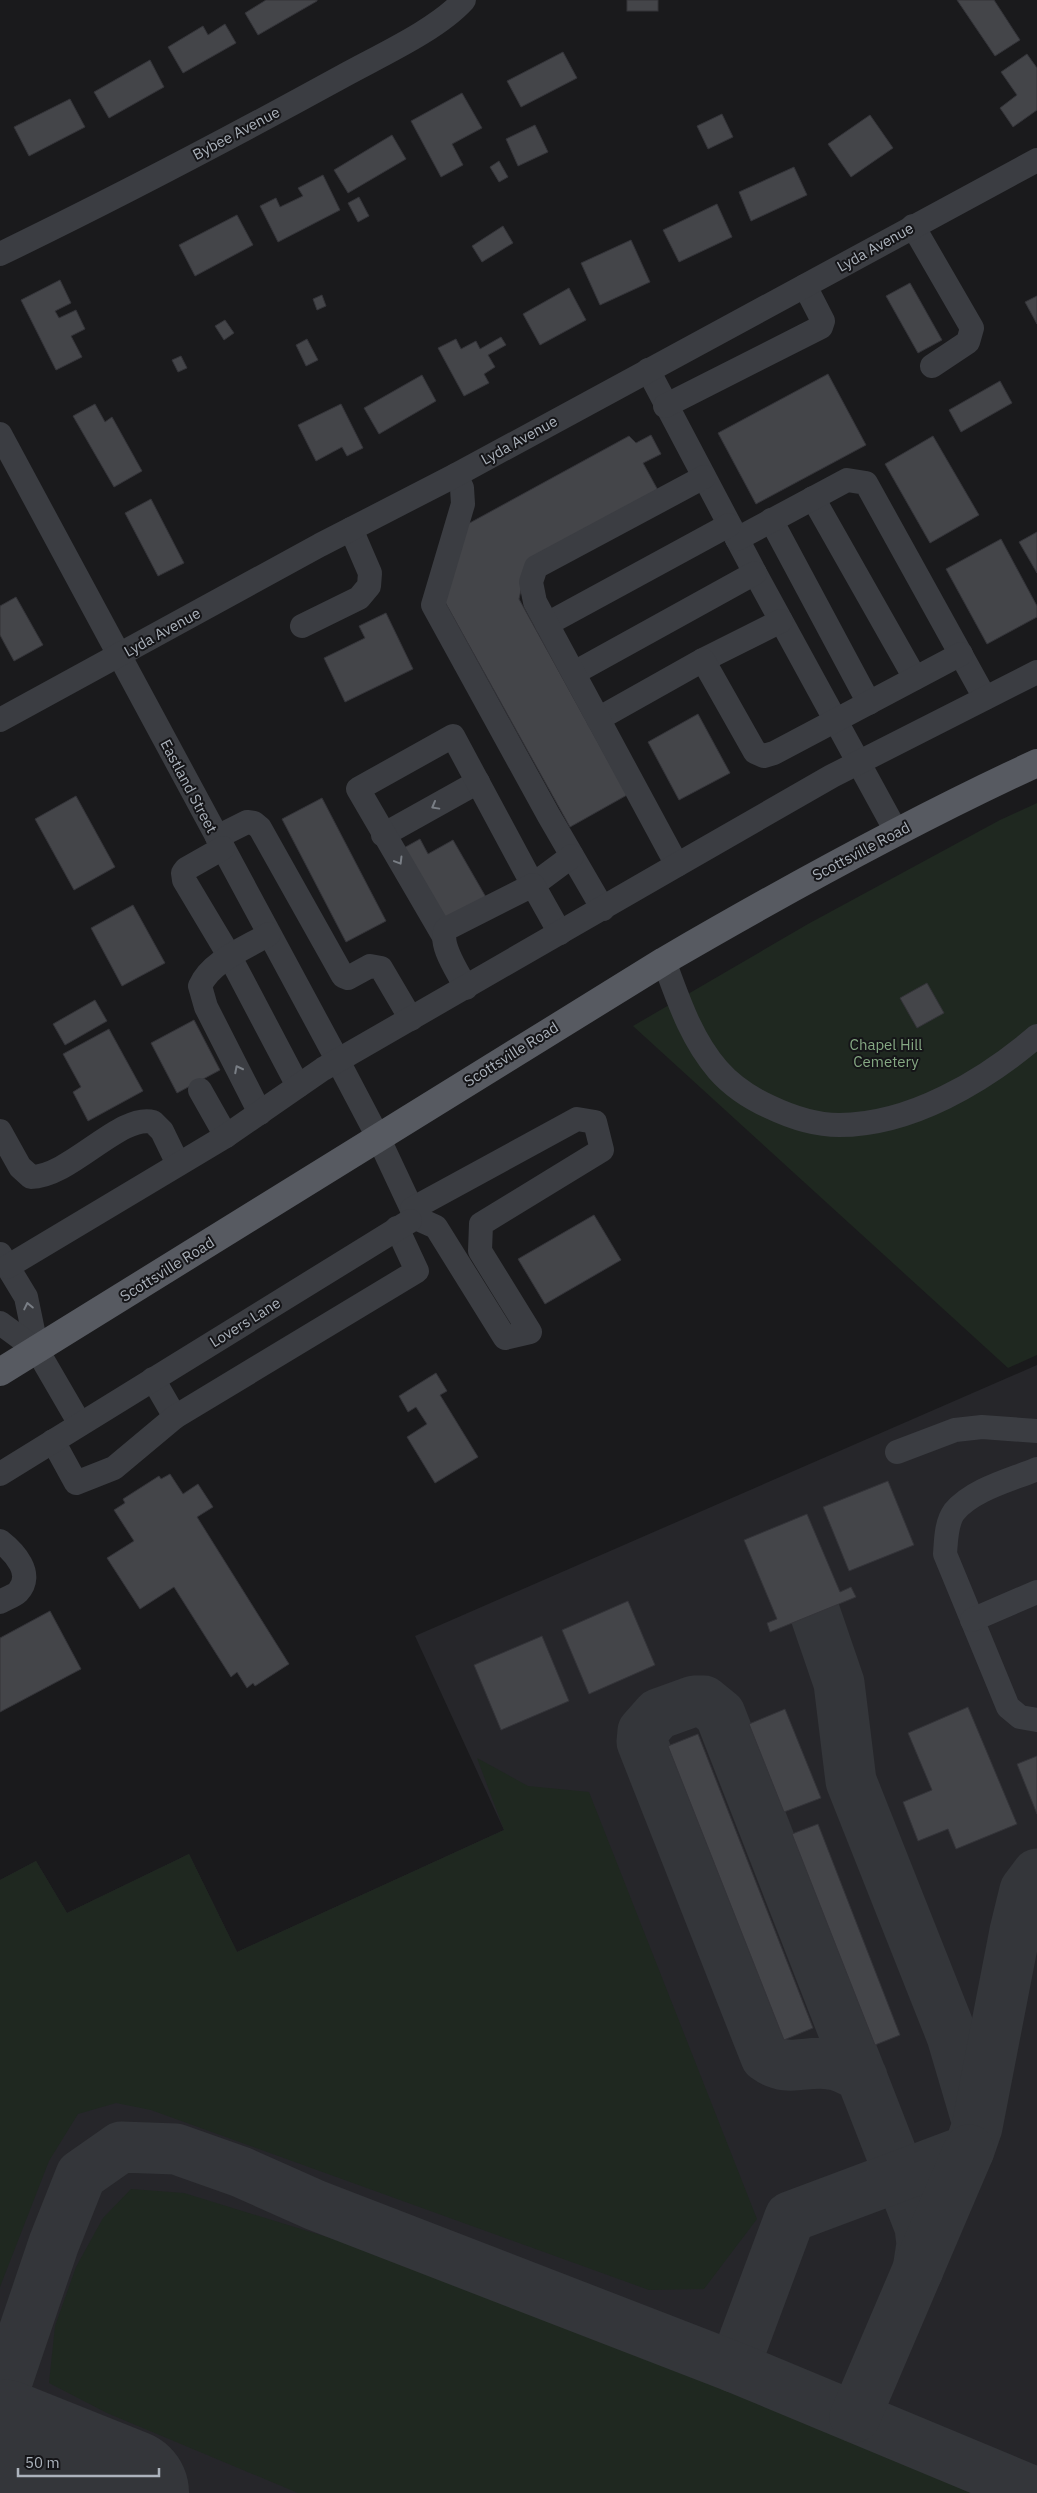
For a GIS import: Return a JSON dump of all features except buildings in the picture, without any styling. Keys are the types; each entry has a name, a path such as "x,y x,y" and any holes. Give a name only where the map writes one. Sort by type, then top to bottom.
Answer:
{"main road":[{"name":"Scottsville Road","path":"0,1372 664,961 768,900 896,831 1037,763"}],"street":[{"name":"Bybee Avenue","path":"0,254 112,200 311,93 430,27 464,0"},
{"name":"Lyda Avenue","path":"0,720 1037,160"},
{"path":"913,226 972,328 968,342 932,366"},
{"path":"665,406 821,327 823,321 805,286"},
{"path":"648,370 665,406 896,831"},
{"name":"Eastland Street","path":"0,434 378,1137"},
{"path":"456,474 462,488 463,504 433,605 603,909"},
{"path":"677,865 535,602 531,582 536,567 704,477"},
{"path":"547,624 733,532 771,520 847,480 866,483 985,698"},
{"path":"813,498 915,678"},
{"path":"771,520 869,703"},
{"path":"302,626 359,598 369,586 370,573 351,529"},
{"path":"574,673 755,573"},
{"path":"598,719 703,660 781,621"},
{"path":"703,660 755,752 764,756 774,753 961,654"},
{"path":"80,1424 37,1350 26,1297 4,1261 226,1136 338,1061 677,865 858,763 1037,672"},
{"path":"466,988 445,944 444,935 358,788 453,736 560,933"},
{"path":"384,835 478,782"},
{"path":"298,1086 230,958 184,880 183,873 186,869 247,822 254,823 260,828 343,976 348,978 370,966 381,968 411,1019"},
{"path":"444,935 446,929 533,885 572,856"},
{"path":"260,1112 206,1007 200,986 205,974 269,934"},
{"path":"664,961 688,1022 706,1055 718,1070 731,1083 763,1104 782,1113 820,1123 858,1124 913,1110 971,1082 1010,1058 1037,1036"},
{"path":"200,1090 226,1136"},
{"name":"Lovers Lane","path":"0,1474 408,1218 577,1119 595,1122 602,1150 481,1224 480,1251 530,1332 505,1338 436,1227 408,1218"},
{"path":"0,1131 20,1167 31,1177 42,1177 57,1170 136,1122 153,1122 162,1131 178,1164"},
{"path":"53,1441 76,1483 114,1468 175,1417 417,1271 408,1218 378,1137"},
{"path":"0,1323 37,1350"},
{"path":"153,1379 175,1417"},
{"path":"897,1452 956,1430 982,1427 1037,1431"},
{"path":"1037,1469 971,1497 953,1513 947,1532 945,1554 1008,1707 1020,1716 1037,1720"},
{"path":"0,1541 16,1554 23,1568 24,1581 18,1593 0,1602"},
{"path":"972,1620 1037,1592"}],"shaded area":[{"path":"1037,1365 1037,2493 0,2493 0,1880 36,1861 67,1913 189,1854 237,1952 504,1830 415,1636"}],"green space":[{"name":"Chapel Hill Cemetery","path":"1037,803 1037,1355 1008,1368 633,1026 808,924 1000,820"},
{"path":"477,1758 528,1786 589,1792 757,2219 704,2289 649,2290 151,2110 116,2103 78,2114 49,2161 0,2287 0,1880 36,1861 67,1913 189,1854 237,1952 504,1830"},
{"path":"131,2189 184,2193 450,2275 678,2367 971,2493 298,2493 107,2413 49,2383 55,2326 76,2267 103,2218"}],"taxiway":[{"path":"815,1613 839,1683 851,1781 952,2036 975,2114"},
{"path":"862,2077 858,2075 846,2069 834,2065 821,2063 789,2065 774,2062 766,2057 642,1742 643,1731 658,1714 694,1701 704,1701 720,1714 920,2227 922,2244 918,2270"},
{"path":"734,2367 790,2217 969,2150 977,2127 1015,1931 1025,1890 1037,1874"},
{"path":"0,2402 54,2243 81,2175 121,2147 176,2149 241,2172 315,2205 734,2367 1037,2493"},
{"path":"855,2417 969,2150"}],"runway":[{"path":"0,2443 125,2493"}]}
